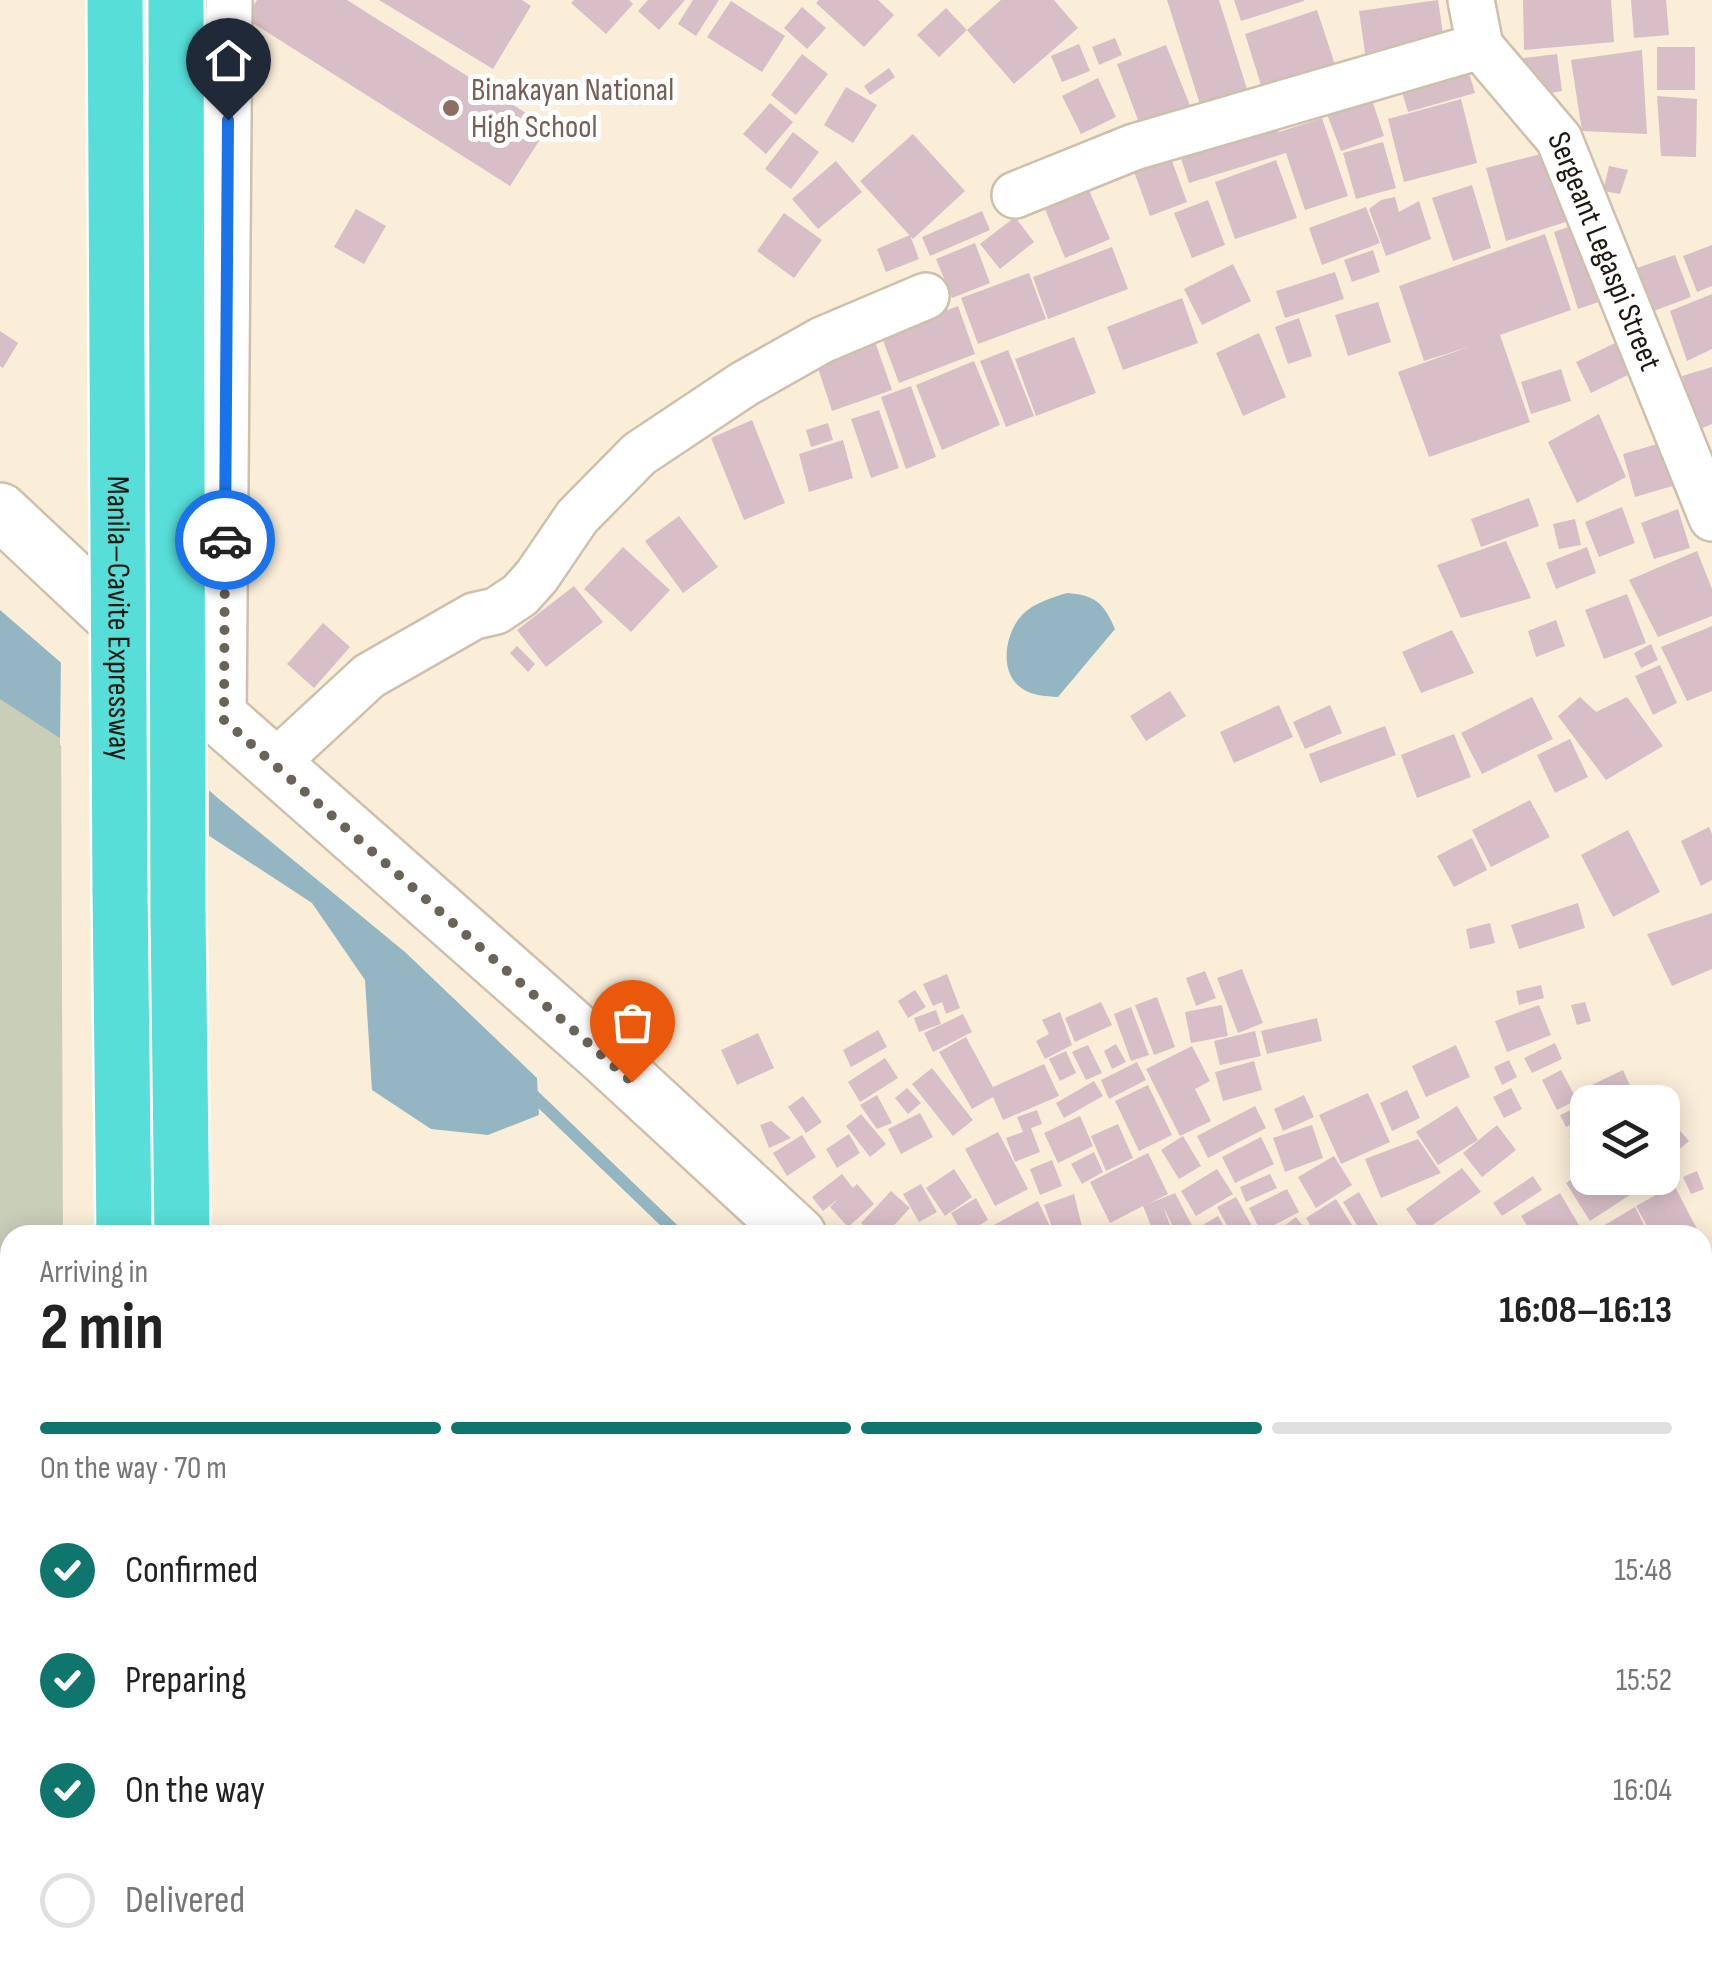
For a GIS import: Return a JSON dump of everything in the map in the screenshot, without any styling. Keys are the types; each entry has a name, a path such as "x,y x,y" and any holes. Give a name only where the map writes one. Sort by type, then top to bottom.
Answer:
{"highway":[{"name":"Manila–Cavite Expressway","path":"115,0 124,1225"},
{"name":"Manila–Cavite Expressway","path":"176,0 182,1225"}],"main road":[{"path":"0,511 224,720 604,1056 787,1225"}],"street":[{"path":"224,720 228,0"},
{"name":"Sergeant Legaspi Street","path":"1471,0 1480,46 1560,139 1712,518"},
{"path":"1015,196 1134,146 1480,46"},
{"path":"275,763 369,676 474,616 496,611 520,594 538,576 577,518 639,454 744,384 806,349 926,296"}],"lane":[{"path":"1006,1975 1016,1975"}],"green space":[{"path":"0,663 61,709 63,1225 0,1225"}],"water":[{"path":"1067,593 1097,602 1115,629 1058,697 1029,692 1013,680 1009,671 1007,650 1012,630 1033,606"},
{"path":"0,610 219,799 405,952 537,1078 539,1115 488,1135 431,1129 372,1090 365,980 312,903 0,699"}],"pier":[{"path":"61,655 209,784 209,841 60,745"}],"building":[{"name":"Binakayan National High School","path":"257,0 347,0 548,127 510,186 245,18"},
{"path":"379,0 522,0 531,6 493,69"},
{"path":"629,0 633,4 606,34 571,3"},
{"path":"648,0 685,0 659,30 638,11"},
{"path":"693,0 719,0 696,36 678,24"},
{"path":"878,0 894,15 864,47 816,3"},
{"path":"1001,0 1054,0 1078,28 1014,84 967,30"},
{"path":"1167,0 1219,0 1252,105 1205,120"},
{"path":"1234,0 1304,0 1304,1 1241,21"},
{"path":"1438,0 1446,54 1367,66 1359,11"},
{"path":"1523,0 1611,0 1614,42 1524,50"},
{"path":"1631,0 1666,0 1669,35 1634,38"},
{"path":"731,1 785,36 762,72 707,37"},
{"path":"802,7 826,28 807,49 784,28"},
{"path":"946,8 967,30 939,57 917,35"},
{"path":"1317,10 1340,80 1267,104 1245,34"},
{"path":"1115,38 1122,55 1099,65 1092,47"},
{"path":"1079,44 1090,71 1062,82 1051,56"},
{"path":"1166,45 1191,108 1141,128 1117,64"},
{"path":"1657,47 1695,47 1695,90 1657,90"},
{"path":"1642,50 1647,134 1582,131 1571,60"},
{"path":"802,54 828,74 796,115 771,95"},
{"path":"1557,54 1562,91 1535,96 1500,61"},
{"path":"1467,66 1475,93 1408,112 1400,85"},
{"path":"889,68 895,77 870,95 864,86"},
{"path":"1098,78 1116,117 1081,134 1062,96"},
{"path":"846,87 877,105 853,143 824,125"},
{"path":"1657,96 1697,99 1696,157 1661,156"},
{"path":"1371,97 1384,136 1341,151 1327,114"},
{"path":"1461,99 1477,163 1404,182 1388,119"},
{"path":"770,103 793,122 766,154 743,134"},
{"path":"1322,118 1348,196 1305,210 1286,153 1189,183 1179,152 1275,121 1279,132"},
{"path":"793,132 819,152 791,189 765,169"},
{"path":"913,134 965,191 913,239 860,181"},
{"path":"1383,142 1396,188 1356,199 1343,153"},
{"path":"1549,152 1572,220 1506,241 1486,168"},
{"path":"1169,153 1187,202 1150,216 1132,166"},
{"path":"1276,160 1297,218 1235,239 1215,182"},
{"path":"836,161 862,192 818,229 792,199"},
{"path":"1609,166 1628,170 1620,194 1603,191"},
{"path":"1472,185 1491,248 1453,261 1432,198"},
{"path":"1089,190 1110,239 1065,258 1045,209"},
{"path":"1395,197 1399,212 1419,201 1431,239 1386,256 1369,209 1381,200"},
{"path":"1208,200 1225,245 1192,258 1174,213"},
{"path":"1366,207 1380,243 1322,265 1309,228"},
{"path":"356,209 386,226 364,264 334,247"},
{"path":"982,211 990,230 930,256 922,237"},
{"path":"784,213 822,240 794,278 757,251"},
{"path":"1015,217 1034,242 1000,269 980,244"},
{"path":"1577,224 1602,301 1578,309 1554,232"},
{"path":"1545,234 1571,310 1500,335 1530,422 1429,457 1398,372 1471,346 1424,361 1399,286"},
{"path":"910,235 919,259 886,272 877,249"},
{"path":"975,243 990,283 952,298 936,259"},
{"path":"1712,245 1712,286 1697,292 1683,256"},
{"path":"1112,247 1128,289 1048,319 1033,277"},
{"path":"1373,250 1380,272 1352,282 1344,260"},
{"path":"1675,255 1691,297 1643,315 1628,271"},
{"path":"1233,264 1251,301 1202,325 1184,289"},
{"path":"1335,272 1344,299 1285,318 1276,291"},
{"path":"1029,273 1046,319 978,344 961,298"},
{"path":"1712,294 1712,349 1687,361 1670,311"},
{"path":"1182,298 1198,343 1123,370 1107,327"},
{"path":"1378,302 1391,342 1348,356 1335,315"},
{"path":"958,306 975,354 899,383 881,335"},
{"path":"1299,318 1312,356 1288,364 1275,327"},
{"path":"0,331 18,343 3,368 0,366"},
{"path":"1259,333 1286,397 1243,416 1216,353"},
{"path":"873,336 892,390 832,411 814,356"},
{"path":"1074,337 1096,393 1036,416 1015,359"},
{"path":"1617,342 1632,373 1591,393 1576,362"},
{"path":"1008,350 1034,416 1006,427 980,361"},
{"path":"974,361 1000,425 942,450 916,385"},
{"path":"1712,367 1712,424 1700,429 1682,376"},
{"path":"1561,369 1571,401 1531,414 1521,382"},
{"path":"911,386 936,457 906,469 881,397"},
{"path":"879,410 899,468 871,478 851,419"},
{"path":"1599,414 1626,477 1577,503 1548,442"},
{"path":"752,420 785,503 744,520 711,438"},
{"path":"828,423 833,440 811,447 806,430"},
{"path":"843,440 853,478 809,492 799,454"},
{"path":"1664,442 1676,485 1635,497 1623,454"},
{"path":"1529,498 1539,526 1481,547 1471,519"},
{"path":"1622,507 1635,543 1599,557 1585,522"},
{"path":"1678,509 1690,548 1654,559 1641,523"},
{"path":"679,516 718,567 683,593 645,541"},
{"path":"1575,519 1581,545 1559,549 1553,524"},
{"path":"1506,541 1531,598 1461,618 1437,565"},
{"path":"623,547 670,590 631,632 584,589"},
{"path":"1587,547 1596,573 1556,589 1546,563"},
{"path":"1697,551 1712,589 1712,616 1658,637 1629,580"},
{"path":"574,586 603,622 546,667 517,630"},
{"path":"1627,594 1646,643 1604,659 1585,610"},
{"path":"1556,620 1565,646 1536,657 1528,631"},
{"path":"323,623 350,647 314,688 287,664"},
{"path":"1712,626 1712,691 1687,701 1661,647"},
{"path":"1452,630 1474,673 1421,693 1402,652"},
{"path":"1651,644 1658,660 1641,668 1634,653"},
{"path":"517,646 535,664 528,672 510,653"},
{"path":"1660,665 1677,703 1653,715 1635,676"},
{"path":"1170,691 1186,716 1146,741 1130,716"},
{"path":"1532,697 1553,739 1482,774 1461,733"},
{"path":"1580,697 1596,712 1627,697 1663,746 1606,780 1558,716"},
{"path":"1279,705 1293,737 1234,763 1220,732"},
{"path":"1330,705 1342,733 1305,749 1293,722"},
{"path":"1385,726 1396,755 1320,783 1309,754"},
{"path":"1454,734 1471,777 1417,798 1401,755"},
{"path":"1570,739 1588,777 1555,793 1537,755"},
{"path":"1530,800 1550,837 1491,867 1472,830"},
{"path":"1709,827 1712,880 1701,886 1681,841"},
{"path":"1628,830 1660,892 1613,917 1581,855"},
{"path":"1472,838 1487,870 1454,887 1437,856"},
{"path":"1578,903 1585,928 1519,949 1511,925"},
{"path":"1712,913 1712,969 1672,986 1647,934"},
{"path":"1490,923 1495,943 1470,949 1466,929"},
{"path":"1242,969 1263,1023 1238,1033 1217,978"},
{"path":"1205,971 1216,998 1196,1006 1186,978"},
{"path":"947,974 960,1008 946,1014 942,1002 933,1006 923,984"},
{"path":"1541,985 1544,998 1519,1005 1516,991"},
{"path":"915,990 926,1007 908,1018 898,1001"},
{"path":"1157,997 1175,1047 1154,1055 1135,1005"},
{"path":"1101,1002 1112,1025 1075,1042 1065,1018"},
{"path":"1585,1002 1591,1021 1577,1025 1571,1005"},
{"path":"1222,1005 1228,1036 1191,1043 1185,1012"},
{"path":"1539,1005 1551,1035 1507,1052 1495,1021"},
{"path":"1131,1007 1149,1055 1131,1061 1114,1014"},
{"path":"936,1010 941,1024 919,1032 914,1018"},
{"path":"1060,1012 1072,1045 1045,1059 1036,1041 1049,1034 1042,1020"},
{"path":"963,1014 972,1032 933,1052 924,1033"},
{"path":"1317,1018 1322,1041 1267,1054 1261,1031"},
{"path":"878,1030 887,1047 851,1067 843,1050"},
{"path":"1255,1031 1261,1056 1220,1065 1214,1041"},
{"path":"758,1033 774,1068 737,1085 721,1050"},
{"path":"966,1037 993,1087 1044,1064 1059,1096 1003,1120 993,1097 972,1109 939,1052"},
{"path":"1555,1043 1562,1059 1532,1073 1524,1058"},
{"path":"1116,1044 1126,1062 1112,1069 1104,1051"},
{"path":"1088,1045 1102,1073 1086,1080 1072,1052"},
{"path":"1456,1045 1470,1077 1426,1097 1412,1066"},
{"path":"1192,1046 1210,1081 1195,1089 1211,1121 1180,1136 1146,1069"},
{"path":"1066,1051 1076,1073 1060,1081 1049,1059"},
{"path":"885,1058 898,1078 860,1102 848,1082"},
{"path":"1509,1060 1517,1077 1502,1085 1494,1067"},
{"path":"1254,1061 1262,1090 1223,1101 1215,1072"},
{"path":"1137,1062 1146,1080 1109,1099 1101,1080"},
{"path":"932,1068 973,1120 953,1136 912,1084"},
{"path":"1561,1070 1570,1087 1570,1104 1557,1110 1542,1080"},
{"path":"1623,1070 1630,1085 1592,1085"},
{"path":"1094,1081 1103,1096 1064,1118 1056,1103"},
{"path":"1148,1085 1172,1135 1139,1151 1115,1101"},
{"path":"907,1088 921,1103 908,1114 895,1098"},
{"path":"1511,1088 1522,1109 1504,1118 1493,1097"},
{"path":"1407,1090 1420,1118 1392,1131 1380,1103"},
{"path":"1368,1093 1390,1142 1341,1164 1319,1115"},
{"path":"877,1095 892,1123 877,1129 860,1105"},
{"path":"1304,1095 1314,1117 1283,1131 1274,1109"},
{"path":"803,1096 822,1122 806,1133 788,1107"},
{"path":"1255,1106 1266,1128 1208,1158 1197,1136"},
{"path":"1457,1106 1478,1140 1438,1165 1416,1132"},
{"path":"1037,1110 1042,1124 1031,1128 1040,1152 1015,1162 1006,1138 1023,1132 1017,1117"},
{"path":"1570,1110 1570,1125 1566,1127 1560,1115"},
{"path":"920,1113 933,1137 901,1154 888,1129"},
{"path":"861,1114 886,1144 870,1157 846,1126"},
{"path":"1080,1116 1093,1146 1058,1163 1044,1133"},
{"path":"771,1121 791,1138 769,1148 760,1125"},
{"path":"1118,1124 1133,1158 1106,1171 1091,1136"},
{"path":"1312,1125 1323,1158 1285,1172 1273,1138"},
{"path":"1497,1125 1516,1150 1482,1177 1463,1153"},
{"path":"1680,1131 1689,1141 1680,1149"},
{"path":"998,1132 1028,1189 995,1206 965,1149"},
{"path":"849,1134 860,1153 837,1168 826,1149"},
{"path":"802,1135 816,1157 787,1176 773,1153"},
{"path":"1183,1136 1201,1166 1179,1179 1161,1150"},
{"path":"1261,1137 1274,1164 1235,1183 1222,1157"},
{"path":"1418,1139 1441,1173 1381,1198 1365,1159"},
{"path":"1094,1152 1103,1172 1082,1184 1071,1164"},
{"path":"1148,1153 1168,1194 1148,1204 1175,1193 1192,1225 1172,1225 1163,1206 1170,1225 1151,1225 1143,1206 1110,1223 1090,1182"},
{"path":"1334,1156 1352,1185 1316,1208 1298,1177"},
{"path":"1052,1160 1062,1186 1040,1195 1030,1169"},
{"path":"1462,1168 1481,1192 1432,1225 1417,1225 1406,1209"},
{"path":"954,1169 972,1197 945,1216 926,1188"},
{"path":"1217,1169 1233,1194 1196,1216 1181,1191"},
{"path":"1697,1171 1704,1189 1691,1194 1683,1177"},
{"path":"842,1174 874,1204 846,1225 830,1207 839,1198 823,1211 812,1197"},
{"path":"1270,1174 1277,1188 1246,1202 1240,1187"},
{"path":"1533,1176 1542,1190 1502,1216 1493,1203"},
{"path":"921,1184 937,1212 919,1222 903,1194"},
{"path":"1287,1189 1299,1212 1274,1225 1258,1225 1249,1208"},
{"path":"891,1191 910,1208 894,1225 861,1223"},
{"path":"1359,1192 1378,1225 1357,1225 1343,1202"},
{"path":"1560,1193 1579,1225 1527,1225 1521,1216"},
{"path":"1074,1194 1082,1225 1051,1225 1044,1205"},
{"path":"1574,1195 1630,1195 1590,1221"},
{"path":"1656,1195 1679,1195 1695,1225 1646,1225 1636,1206"},
{"path":"1236,1197 1251,1225 1227,1225 1217,1207"},
{"path":"976,1198 988,1220 980,1225 958,1225 951,1213"},
{"path":"1336,1199 1352,1225 1310,1225 1306,1218"},
{"path":"1038,1201 1049,1225 994,1225"},
{"path":"1635,1207 1644,1225 1605,1225"},
{"path":"1218,1216 1223,1225 1203,1225"},
{"path":"1296,1217 1302,1225 1285,1225"}],"waterway":[{"path":"526,1088 669,1225"}],"way so far":[{"path":"225,540 224,720 632,1082"}],"place":[{"name":"Binakayan National High School","path":"451,108"}],"route":[{"path":"225,540 228,120"}]}
